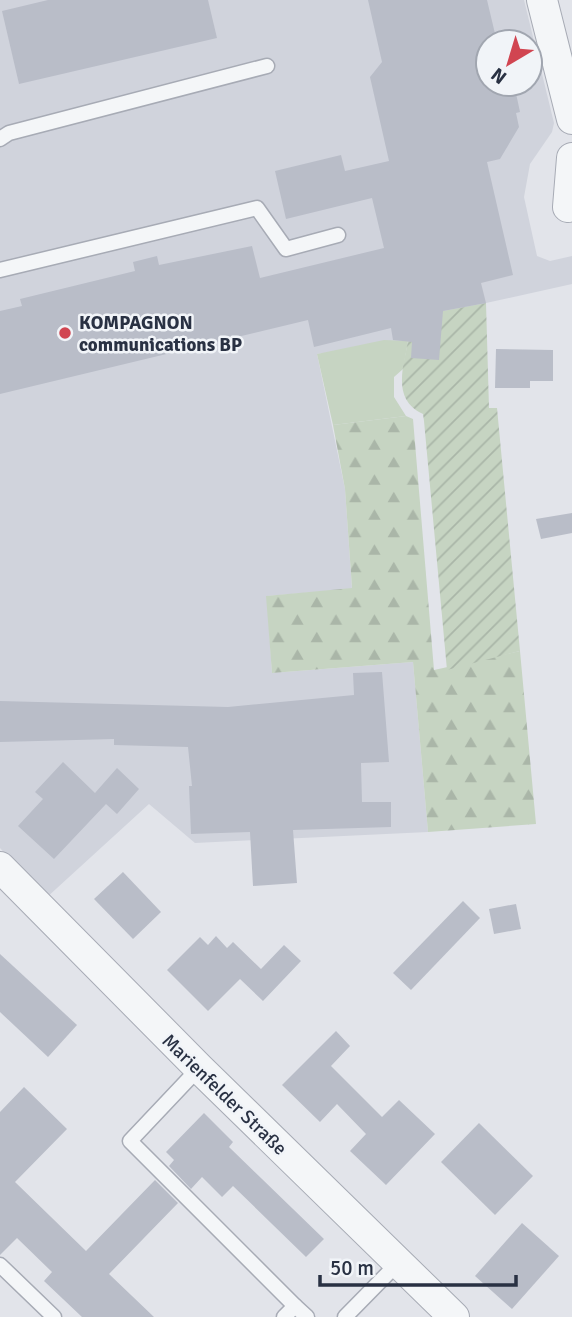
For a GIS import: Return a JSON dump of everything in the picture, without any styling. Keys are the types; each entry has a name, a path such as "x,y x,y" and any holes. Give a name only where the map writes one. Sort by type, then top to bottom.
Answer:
{"street":[{"path":"542,0 572,119"},
{"path":"568,207 572,158"},
{"name":"Marienfelder Straße","path":"0,867 199,1068 454,1317"}],"lane":[{"path":"0,139 9,133 267,66"},
{"path":"0,270 257,208 286,249 338,235"},
{"path":"199,1068 130,1141 307,1317"},
{"path":"345,1317 398,1263"},
{"path":"0,1265 54,1317"},
{"path":"285,1317 295,1306"}],"shaded area":[{"path":"0,0 524,0 531,28 474,28 474,98 544,98 544,82 554,123 552,132 530,164 524,197 537,256 550,261 572,256 572,284 486,303 408,341 317,354 345,489 352,589 267,596 272,673 413,662 428,832 195,843 149,804 45,899 0,848"}],"green space":[{"path":"486,303 489,408 497,408 520,651 447,670 423,414 413,408 403,392 402,372 408,341 443,311"},
{"path":"384,340 408,341 403,369 394,377 394,397 406,416 333,425 317,354"},
{"path":"406,416 413,419 434,670 520,651 536,824 428,832 413,662 272,673 266,596 352,588 345,489 333,425"}],"building":[{"path":"48,0 208,0 217,38 19,84 2,11"},
{"path":"368,0 487,0 494,28 474,28 474,98 517,98 520,112 516,113 519,127 500,159 487,162 513,275 481,283 486,303 443,311 439,360 411,358 412,342 393,340 391,328 314,347 308,320 0,394 0,311 22,306 20,299 135,271 133,262 157,256 159,265 252,246 260,278 384,248 372,198 286,219 275,171 341,155 345,171 389,161 370,77 382,62"},
{"path":"496,349 553,350 553,381 530,381 530,388 495,388"},
{"path":"572,513 572,533 541,539 536,519"},
{"path":"382,672 389,762 361,763 362,802 391,802 391,827 293,830 297,883 253,886 250,832 191,834 189,786 192,786 188,747 114,745 114,739 0,742 0,701 228,707 354,695 353,673"},
{"path":"63,762 95,793 117,768 139,789 117,814 106,804 54,859 18,826 43,799 35,792"},
{"path":"123,872 161,912 133,939 94,899"},
{"path":"463,901 480,918 411,990 393,973"},
{"path":"516,904 521,929 494,934 489,909"},
{"path":"216,936 227,948 233,942 261,969 284,945 301,961 263,1001 240,979 208,1011 167,970 200,937 208,945"},
{"path":"0,954 77,1025 48,1057 0,1012"},
{"path":"336,1031 350,1046 331,1066 382,1117 399,1100 435,1134 386,1185 350,1151 366,1134 337,1104 320,1122 282,1085"},
{"path":"24,1087 67,1129 15,1182 86,1251 155,1180 178,1203 109,1274 154,1317 82,1317 44,1281 52,1272 17,1238 0,1255 0,1112"},
{"path":"204,1113 233,1142 229,1147 324,1239 306,1257 233,1186 222,1197 202,1177 191,1189 169,1166 174,1160 166,1152"},
{"path":"479,1123 533,1176 495,1215 441,1162"},
{"path":"522,1223 559,1256 512,1309 475,1276"}],"place":[{"name":"KOMPAGNON communications BP","path":"65,333"}]}
